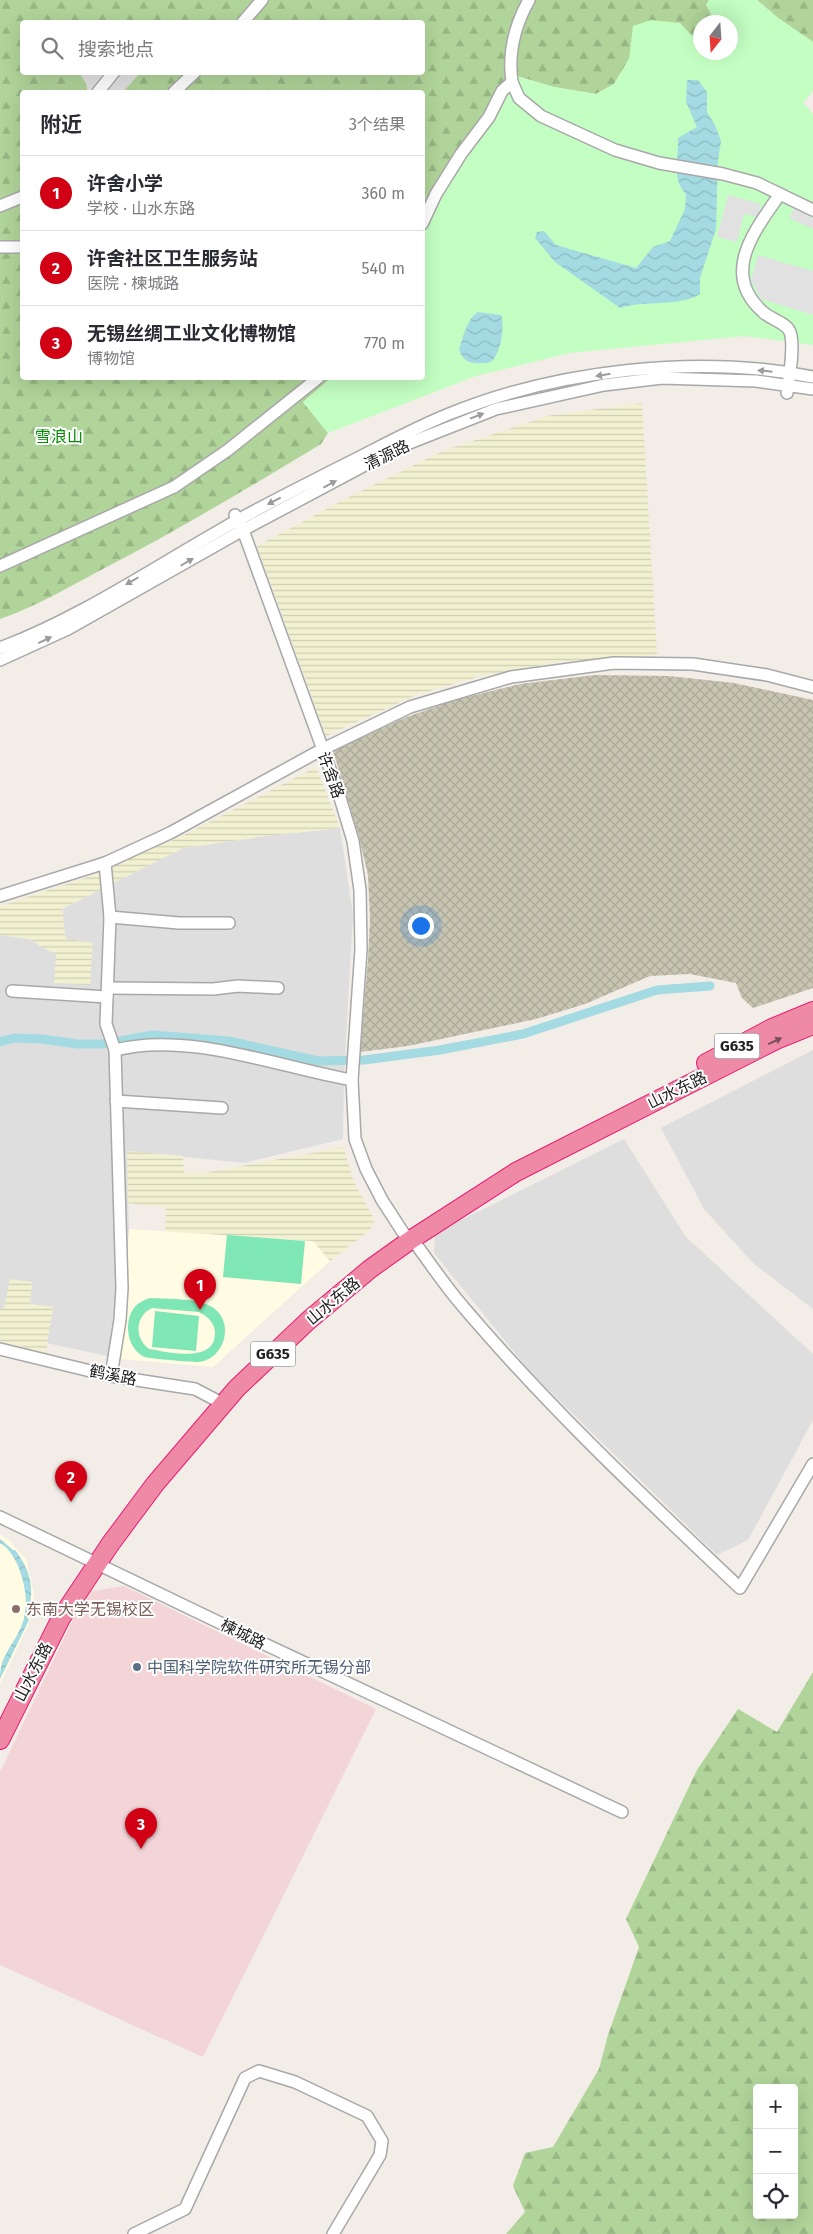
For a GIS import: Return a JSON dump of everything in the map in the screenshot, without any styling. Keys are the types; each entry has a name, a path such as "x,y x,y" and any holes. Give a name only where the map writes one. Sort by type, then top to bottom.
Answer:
{"highway":[{"name":"山水东路","path":"0,1720 39,1642 94,1562 219,1404 309,1320 408,1236 470,1189 520,1160 772,1028 813,1011"},
{"name":"山水东路","path":"408,1236 516,1172 767,1045 813,1025"},
{"name":"山水东路","path":"0,1740 61,1618 94,1562"}],"street":[{"path":"246,20 262,0"},
{"path":"529,0 518,23 510,64 512,82 519,98 541,116 615,150 659,163 757,182 813,210"},
{"path":"100,90 112,75"},
{"path":"176,90 192,75"},
{"path":"425,218 436,194 461,154 489,117 502,91 512,82"},
{"path":"780,194 754,232 746,249 742,266 746,286 752,300 763,313 787,327 790,331 792,341 788,384"},
{"path":"0,206 20,197"},
{"path":"0,247 20,247"},
{"name":"清源路","path":"0,648 68,618 239,521 442,417 528,389 609,374 668,368 712,367 813,389"},
{"name":"清源路","path":"788,384 813,377"},
{"path":"0,566 50,545 174,487 228,450 316,380"},
{"name":"清源路","path":"0,660 68,629 239,521"},
{"name":"许舍路","path":"239,521 321,750 338,791 352,841 360,890 361,949 352,1077 355,1139 366,1168 382,1200 459,1302 578,1432 740,1588 813,1464"},
{"path":"0,896 105,863 170,833 321,750 419,704 510,677 614,663 693,664 767,675 813,687"},
{"path":"105,863 110,917 106,1025 115,1050 122,1288 120,1320 111,1376"},
{"path":"110,917 229,924"},
{"path":"12,991 108,992 213,989 238,986 278,988"},
{"path":"115,1050 135,1045 187,1046 237,1055 312,1073 352,1077"},
{"path":"116,1101 222,1108"},
{"name":"鹤溪路","path":"0,1349 111,1376 195,1389 219,1404"},
{"name":"楝城路","path":"0,1517 622,1812"},
{"path":"134,2234 184,2209 245,2078 259,2071 295,2082 368,2116 382,2141 380,2154 333,2234"}],"shaded area":[{"path":"81,75 138,75 125,90 87,90"},
{"path":"728,195 761,204 758,217 744,214 737,242 717,237"},
{"path":"794,208 813,218 813,229 789,218"},
{"path":"758,255 813,271 813,315 761,299 751,280"},
{"path":"595,675 669,676 734,683 813,700 813,988 753,1008 742,998 736,983 690,974 650,976 585,1004 536,1019 408,1046 360,1052 370,920 368,875 358,833 333,751 404,718 455,700 520,684"},
{"path":"340,828 353,914 344,1074 343,1139 244,1163 127,1151 129,1229 121,1359 47,1343 53,1308 30,1304 32,1282 4,1309 0,1309 0,935 29,939 56,955 66,939 62,909 183,848"},
{"path":"813,1050 813,1309 753,1263 704,1209 661,1128"},
{"path":"624,1139 686,1237 813,1354 813,1420 748,1540 717,1555 531,1373 434,1253 435,1233"},
{"path":"129,1229 313,1241 330,1261 213,1367 121,1359"},
{"name":"东南大学无锡校区","path":"0,1535 8,1539 26,1559 34,1593 29,1624 0,1684"},
{"path":"124,1586 376,1709 203,2057 0,1965 0,1772 86,1592"}],"green space":[{"name":"雪浪山","path":"0,0 709,0 706,5 712,15 693,15 693,45 629,59 614,84 596,94 554,87 517,76 425,208 425,90 20,90 20,380 329,380 303,402 328,433 321,444 155,541 51,597 0,619"},
{"path":"709,0 757,0 778,18 813,42 813,91 803,103 813,114 813,345 744,336 570,353 476,376 328,433 303,402 329,380 425,380 425,208 464,142 501,86 516,76 554,87 596,94 614,84 629,59 633,26 651,20 680,23 693,37 693,60 738,60 738,15 712,15 706,5"},
{"path":"757,0 813,0 813,42 778,18"},
{"path":"642,403 657,655 558,662 481,676 416,695 326,736 257,546 347,498 443,451 547,416"},
{"path":"316,767 340,828 183,848 62,909 66,939 93,943 90,985 54,983 56,955 29,939 0,935 0,906 88,877 184,835"},
{"path":"343,1147 354,1182 375,1221 369,1231 330,1261 313,1241 165,1231 166,1207 128,1203 127,1151 183,1156 184,1173 204,1173"},
{"path":"227,1235 305,1241 301,1284 223,1277"},
{"path":"10,1279 32,1282 30,1304 53,1307 47,1353 0,1341 0,1309 4,1308"},
{"path":"150,1298 189,1300 210,1306 218,1312 223,1320 225,1329 221,1347 208,1360 198,1362 149,1358 139,1354 131,1343 128,1323 134,1309 140,1303","holes":["152,1308 199,1312 210,1320 215,1329 213,1343 207,1349 189,1354 167,1352 149,1349 141,1339 138,1327 142,1316"]},
{"path":"155,1311 199,1316 196,1351 152,1347"},
{"path":"813,1672 813,2234 506,2234 525,2212 513,2186 525,2153 553,2147 599,2069 608,2035 639,1947 626,1919 697,1770 738,1709 777,1732"}],"water":[{"path":"687,80 698,80 707,92 707,112 715,125 721,141 718,160 716,229 700,278 700,294 682,301 640,304 620,308 555,262 535,238 537,232 544,231 556,245 636,268 653,247 670,241 685,209 686,194 681,188 677,175 678,138 697,127 686,102"},
{"path":"478,312 501,315 502,320 500,345 496,356 488,363 468,361 459,350 468,324"},
{"path":"0,1539 15,1550 21,1558 30,1582 31,1599 27,1617 29,1620 0,1679 2,1664 24,1620 26,1606 24,1585 17,1563 7,1548 0,1543"}],"waterway":[{"path":"0,1042 14,1038 42,1039 77,1044 103,1044 153,1035 229,1041 318,1061 364,1060 440,1050 523,1034 657,990 710,986"}],"place":[{"name":"许舍小学","path":"200,1310"},
{"name":"许舍社区卫生服务站","path":"71,1502"},
{"name":"东南大学无锡校区","path":"16,1609"},
{"name":"中国科学院软件研究所无锡分部","path":"137,1667"},
{"name":"无锡丝绸工业文化博物馆","path":"141,1849"}]}
